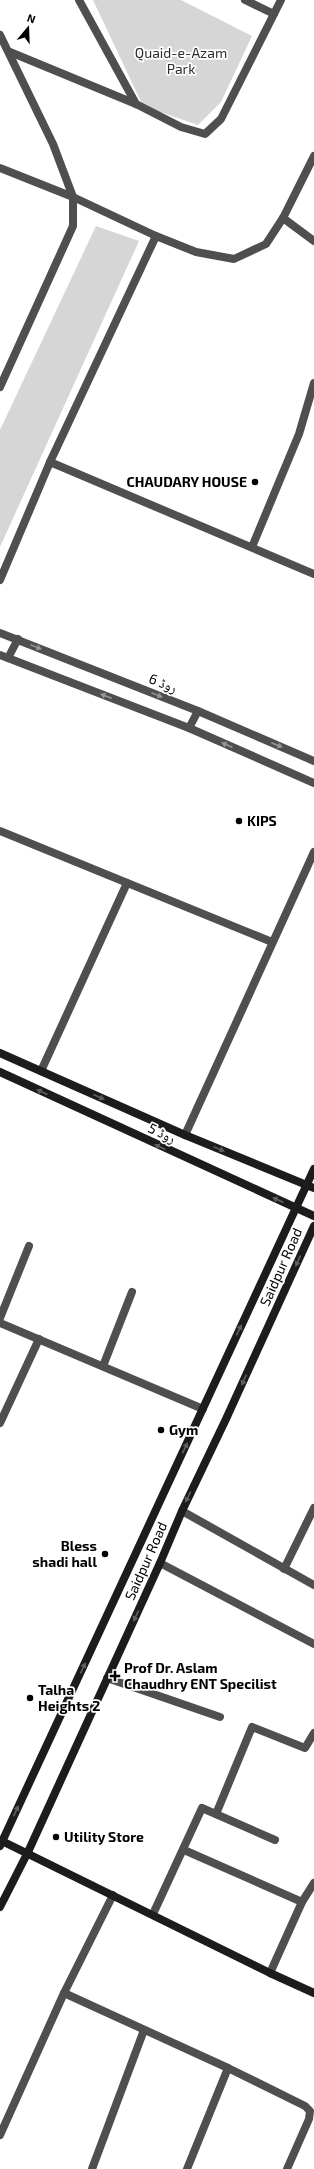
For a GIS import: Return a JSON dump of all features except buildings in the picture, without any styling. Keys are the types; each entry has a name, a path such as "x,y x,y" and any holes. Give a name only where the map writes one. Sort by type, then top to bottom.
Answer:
{"main road":[{"name":"روڈ 5","path":"0,1052 185,1135 314,1188"},
{"name":"روڈ 5","path":"0,1072 314,1216"},
{"name":"Saidpur Road","path":"1,1843 314,1169"},
{"name":"Saidpur Road","path":"0,1907 28,1852 160,1563 182,1511 226,1419 314,1226"},
{"path":"1,1843 28,1852 270,1973 314,1993"}],"street":[{"path":"79,0 136,104"},
{"path":"245,0 274,14"},
{"path":"10,52 136,104 181,127 205,134 221,119 281,0"},
{"path":"0,35 10,52 53,144 73,197 73,226 0,387"},
{"path":"0,168 73,197 156,236 196,252 234,259 266,244 283,218 314,156"},
{"path":"283,218 314,241"},
{"path":"0,580 50,462 156,236"},
{"path":"252,547 299,434 314,383"},
{"path":"50,462 314,574"},
{"name":"روڈ 6","path":"0,633 198,711 314,761"},
{"path":"18,640 4,656 189,728 314,783"},
{"path":"189,728 198,711"},
{"path":"0,830 272,942"},
{"path":"185,1135 314,852"},
{"path":"41,1071 127,883"},
{"path":"0,1318 29,1246"},
{"path":"103,1366 132,1292"},
{"path":"0,1323 203,1409"},
{"path":"0,1423 39,1339"},
{"path":"284,1569 314,1508"},
{"path":"182,1511 284,1569 314,1584"},
{"path":"160,1563 314,1644"},
{"path":"107,1678 220,1717"},
{"path":"216,1814 252,1727 305,1748 314,1733"},
{"path":"153,1914 184,1850 202,1808 275,1840"},
{"path":"184,1850 302,1902"},
{"path":"270,1973 302,1902 314,1883"},
{"path":"0,2135 64,1993 112,1895"},
{"path":"64,1993 228,2068 305,2106 310,2111 309,2119 287,2169"},
{"path":"92,2169 144,2030"},
{"path":"187,2169 228,2068"}],"green space":[{"name":"Quaid-e-Azam Park","path":"93,0 181,0 252,36 221,102 198,125 143,106"},
{"path":"96,226 139,241 0,547 0,430"}],"place":[{"name":"CHAUDARY HOUSE","path":"255,482"},
{"name":"KIPS","path":"239,821"},
{"name":"Gym","path":"161,1430"},
{"name":"Bless shadi hall","path":"105,1554"},
{"name":"Prof Dr. Aslam Chaudhry ENT Specilist","path":"115,1676"},
{"name":"Talha Heights 2","path":"30,1698"},
{"name":"Utility Store","path":"56,1837"}]}
